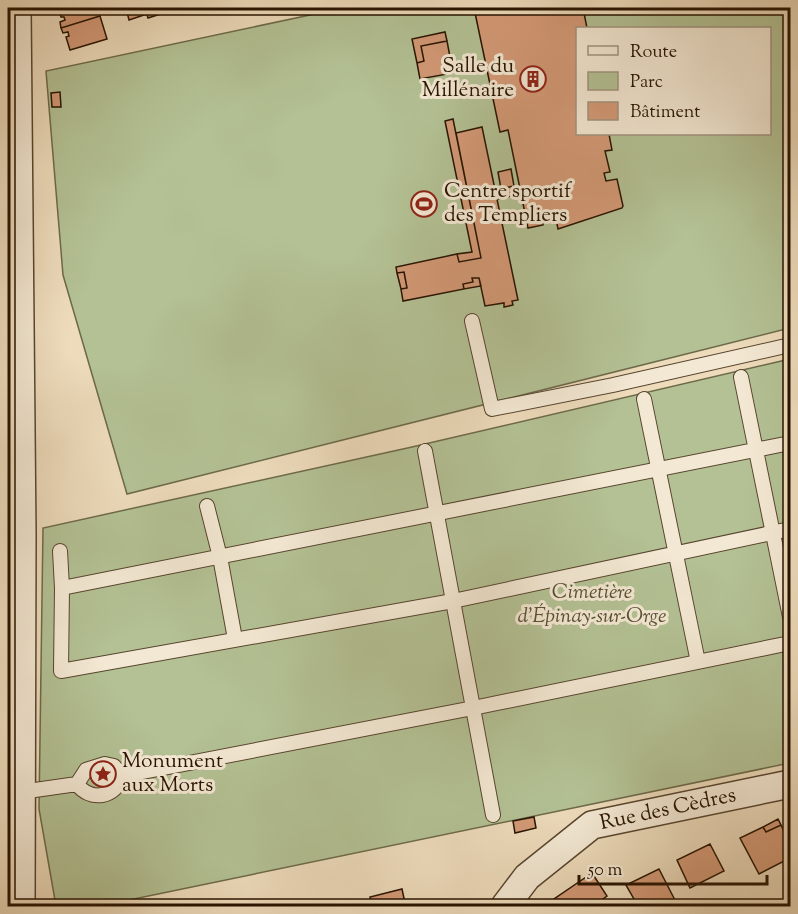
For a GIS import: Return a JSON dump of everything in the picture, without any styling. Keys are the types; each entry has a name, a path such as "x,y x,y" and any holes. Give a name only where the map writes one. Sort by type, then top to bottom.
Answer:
{"street":[{"path":"14,14 22,535 14,673 21,792 21,906"},
{"name":"Rue des Cèdres","path":"505,906 527,877 592,825 790,784"}],"lane":[{"path":"472,321 492,409 614,385 790,345"},
{"path":"741,377 790,617"},
{"path":"644,399 698,662"},
{"path":"63,588 790,443"},
{"path":"424,451 493,814"},
{"path":"207,506 220,557 235,639"},
{"path":"60,550 63,588 61,670 453,601 790,529"},
{"path":"122,776 473,708 790,643"},
{"path":"21,792 76,784 86,770 105,764 114,766 122,776"},
{"path":"76,784 87,794 107,794 115,790 122,776"}],"green space":[{"name":"Centre sportif des Templiers","path":"343,8 790,8 790,328 127,494 63,275 46,71"},
{"name":"Cimetière d'Épinay-sur-Orge","path":"790,359 790,763 100,906 56,906 39,809 43,528 412,447"}],"building":[{"path":"58,8 98,8 100,16 61,28 60,22 65,20 61,17"},
{"path":"126,8 145,8 147,14 129,20"},
{"path":"145,8 169,8 170,11 148,18"},
{"name":"Salle du Millénaire","path":"474,8 583,8 587,27 576,27 576,135 609,135 612,150 605,151 610,172 604,173 606,181 617,179 622,208 558,229 556,219 528,228 508,130 500,132"},
{"path":"100,16 107,39 70,50 66,37 69,36 68,32 63,33 61,28"},
{"path":"445,32 447,41 421,46 424,61 417,63 412,39"},
{"path":"447,41 453,73 420,79 417,63 424,61 421,46"},
{"path":"60,92 61,107 52,107 51,93"},
{"path":"453,119 481,258 459,262 457,254 472,252 445,121"},
{"path":"482,127 518,300 512,301 513,305 504,307 504,303 485,306 479,278 472,278 473,282 463,284 464,289 403,301 401,289 407,288 404,272 397,273 396,267 457,254 459,262 481,258 456,133"},
{"path":"511,169 514,186 501,189 498,172"},
{"path":"514,186 516,195 497,199 495,190"},
{"path":"404,272 407,288 401,289 397,273"},
{"path":"472,278 479,278 481,286 464,289 463,284 473,282"},
{"path":"534,817 536,828 515,833 513,821"},
{"path":"778,819 781,825 766,832 763,827"},
{"path":"781,825 790,844 790,858 759,874 740,838 763,827 766,832"},
{"path":"710,844 724,871 690,888 677,860"},
{"path":"659,869 678,906 662,906 660,903 653,906 638,906 626,885"},
{"path":"592,873 607,896 593,906 559,906 554,899"},
{"path":"402,889 405,903 401,904 402,906 372,906 370,897"}],"place":[{"name":"Salle du Millénaire","path":"533,79"},
{"name":"Centre sportif des Templiers","path":"424,204"},
{"name":"Monument aux Morts","path":"103,774"}]}
